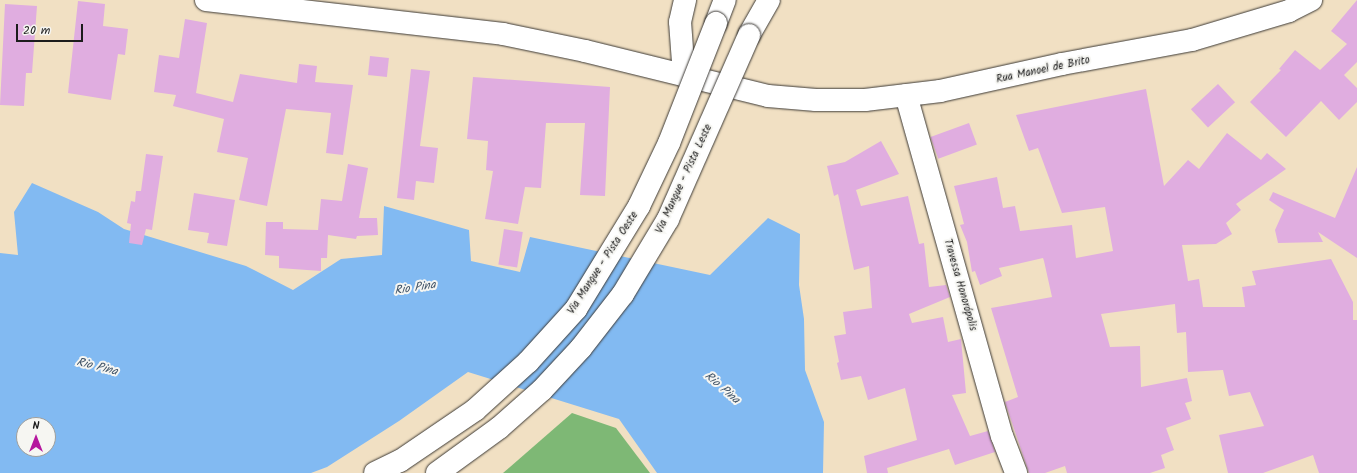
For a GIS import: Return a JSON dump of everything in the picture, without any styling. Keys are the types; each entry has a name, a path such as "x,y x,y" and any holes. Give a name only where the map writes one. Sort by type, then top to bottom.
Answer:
{"street":[{"name":"Rua Manoel de Brito","path":"206,0 504,34 768,96 816,100 864,100 940,91 1062,64 1192,40 1289,11 1311,0"},
{"path":"684,76 680,22 685,0"},
{"name":"Via Mangue - Pista Oeste","path":"375,473 400,461 474,410 528,362 576,309 639,206 669,143 724,0"},
{"name":"Via Mangue - Pista Leste","path":"437,473 499,428 542,390 582,348 624,294 668,220 749,35 769,0"},
{"name":"Travessa Honorópolis","path":"906,95 1002,436 1016,473"}],"green space":[{"path":"572,413 616,428 650,473 503,473"}],"water":[{"name":"Rio Pina","path":"32,183 98,212 124,229 246,266 293,290 341,259 382,255 384,206 469,230 471,261 520,272 530,237 710,275 768,218 800,234 799,285 804,319 805,370 824,422 823,473 657,473 619,419 468,372 399,421 327,467 311,473 0,473 0,253 18,255 14,212"}],"building":[{"path":"1357,0 1357,62 1344,75 1357,88 1357,102 1339,120 1321,101 1286,137 1250,102 1281,70 1279,69 1295,50 1320,70 1347,44 1331,31"},
{"path":"78,1 105,4 103,26 128,29 125,55 118,54 111,100 68,93"},
{"path":"5,4 37,6 32,73 26,73 24,106 0,105"},
{"path":"185,19 207,23 196,93 233,102 240,74 297,83 299,64 317,66 315,82 353,85 343,155 326,153 331,113 286,109 267,206 239,200 248,158 217,152 224,119 173,106 176,95 154,92 159,55 179,58"},
{"path":"370,56 389,58 387,77 368,75"},
{"path":"411,69 430,71 420,146 438,148 434,183 416,181 414,200 397,198"},
{"path":"473,77 610,87 605,196 580,195 585,123 546,123 541,188 525,187 518,224 485,219 493,171 486,170 488,141 467,139"},
{"path":"1218,84 1235,102 1208,128 1191,109"},
{"path":"1146,89 1164,186 1188,160 1199,169 1227,133 1261,160 1267,153 1286,169 1236,204 1241,210 1226,223 1232,234 1216,244 1182,245 1188,281 1199,279 1203,307 1245,307 1242,287 1256,285 1252,271 1331,259 1353,302 1353,320 1357,320 1357,473 1319,473 1313,455 1263,473 1228,473 1219,435 1264,426 1250,392 1229,396 1223,370 1188,372 1186,332 1177,333 1175,304 1101,314 1110,347 1140,346 1141,387 1187,378 1192,401 1185,403 1191,419 1166,428 1174,450 1161,455 1165,468 1150,473 1067,473 1065,466 1045,473 1029,473 1005,402 1018,397 991,308 1052,297 1044,261 1043,258 999,268 1002,276 980,285 975,271 972,272 967,242 960,225 964,224 954,186 997,177 1003,208 1015,206 1020,231 1072,225 1076,258 1113,251 1105,207 1062,213 1038,148 1029,151 1016,115"},
{"path":"969,123 977,145 938,159 930,137"},
{"path":"881,141 899,174 856,190 861,206 908,196 919,244 924,243 929,287 946,285 950,297 909,314 912,323 943,317 948,342 961,339 966,393 952,395 970,436 988,431 995,452 955,465 949,449 887,468 888,473 867,473 864,456 917,440 905,388 868,400 861,376 841,380 837,363 839,362 834,336 846,334 843,312 872,308 869,266 854,270 838,194 834,196 827,166 845,162"},
{"path":"146,154 163,156 152,230 146,229 142,245 129,243 131,224 127,223 131,201 135,202 136,191 141,191"},
{"path":"348,164 368,168 359,218 377,218 378,235 357,236 356,239 328,235 327,258 321,258 321,271 279,268 279,256 265,255 266,222 283,222 283,229 318,230 321,199 342,201"},
{"path":"1357,167 1357,258 1318,232 1323,242 1278,243 1275,230 1284,210 1269,200 1273,192 1335,218"},
{"path":"194,193 235,200 227,246 207,243 209,233 188,230"},
{"path":"504,229 523,232 517,268 498,265"}]}
